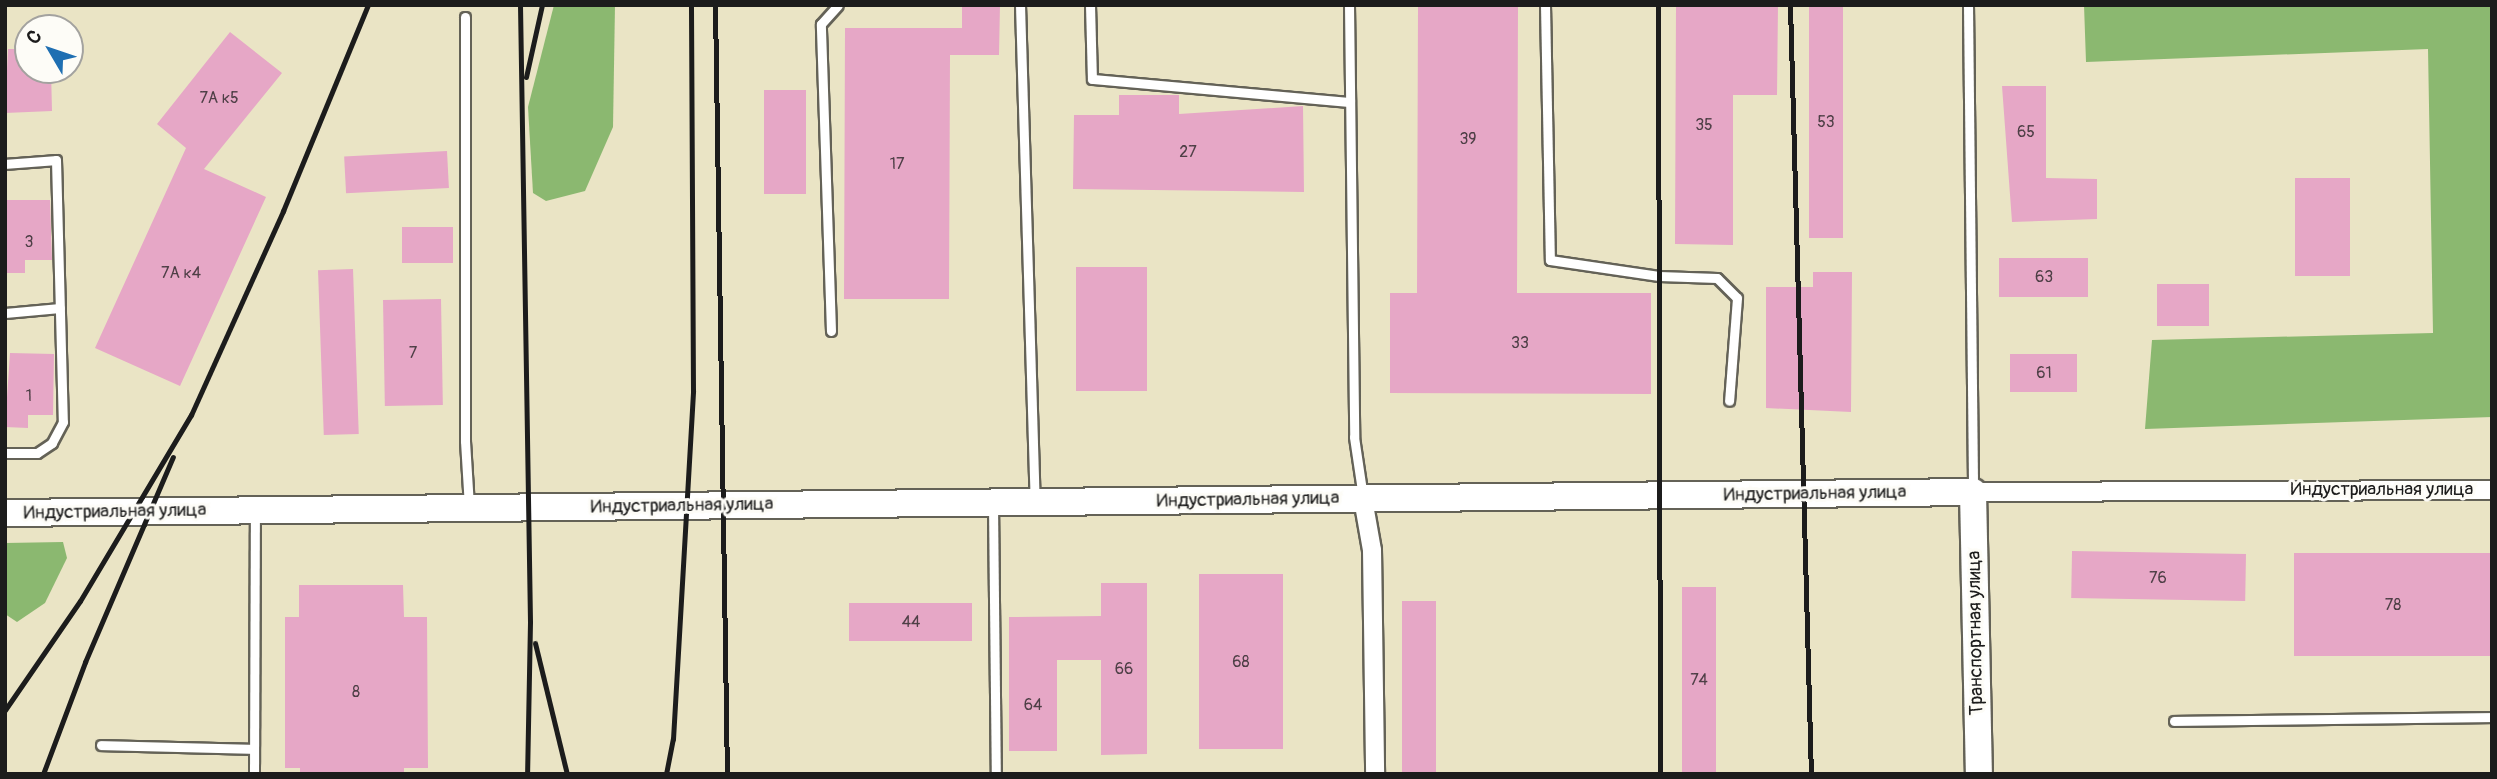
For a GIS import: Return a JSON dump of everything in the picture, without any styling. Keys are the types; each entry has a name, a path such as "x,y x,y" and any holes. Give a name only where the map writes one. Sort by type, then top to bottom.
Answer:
{"street":[{"name":"Индустриальная улица","path":"5,513 1973,492 2492,490"},
{"name":"Транспортная улица","path":"1973,492 1979,774"},
{"path":"1363,499 1372,550 1376,774"}],"lane":[{"path":"831,331 821,24 838,5"},
{"path":"1020,5 1035,502"},
{"path":"1090,5 1092,79 1350,102"},
{"path":"1349,5 1354,437 1363,499"},
{"path":"1545,5 1550,260 1659,276 1717,278 1737,298 1729,401"},
{"path":"1968,5 1973,492"},
{"path":"465,17 465,441 470,508"},
{"path":"5,164 56,160 63,422 52,443 37,453 5,453"},
{"path":"5,313 60,308"},
{"path":"993,502 996,774"},
{"path":"254,774 255,510"},
{"path":"2174,721 2492,717"},
{"path":"102,745 254,749"}],"green space":[{"path":"554,5 615,5 613,127 585,191 546,201 533,193 528,107"},
{"path":"2084,5 2492,5 2492,417 2145,429 2152,340 2433,333 2428,49 2086,62"},
{"path":"63,542 67,558 45,603 17,622 5,614 5,543"}],"building":[{"path":"962,5 1000,5 999,55 950,55 949,299 844,299 845,28 962,28"},
{"path":"1418,5 1518,5 1517,293 1651,293 1651,394 1390,393 1390,293 1417,293"},
{"path":"1676,5 1778,5 1777,95 1733,95 1733,245 1675,244"},
{"path":"1809,5 1843,5 1843,238 1809,238"},
{"path":"230,32 282,73 204,169 266,197 180,386 95,348 186,148 157,124"},
{"path":"8,49 14,49 14,84 51,84 52,111 5,113"},
{"path":"2002,86 2046,86 2046,178 2097,179 2097,219 2012,222"},
{"path":"764,90 806,90 806,194 764,194"},
{"path":"1119,95 1179,95 1179,114 1303,106 1304,192 1073,189 1074,115 1119,115"},
{"path":"447,151 449,188 346,193 344,156"},
{"path":"2295,178 2350,178 2350,276 2295,276"},
{"path":"7,200 50,200 52,260 25,260 25,273 5,273"},
{"path":"402,227 453,227 453,263 402,263"},
{"path":"1999,258 2088,258 2088,297 1999,297"},
{"path":"1076,267 1147,267 1147,391 1076,391"},
{"path":"353,269 359,434 324,435 318,270"},
{"path":"1813,272 1852,272 1851,412 1766,408 1766,287 1813,287"},
{"path":"2157,284 2209,284 2209,326 2157,326"},
{"path":"441,299 443,405 385,406 383,300"},
{"path":"10,353 54,354 53,415 28,415 28,428 5,427"},
{"path":"2010,354 2077,354 2077,392 2010,392"},
{"path":"2072,551 2246,554 2245,601 2071,598"},
{"path":"2294,553 2492,553 2492,656 2294,656"},
{"path":"1199,574 1283,574 1283,749 1199,749"},
{"path":"1101,583 1147,583 1147,754 1101,755 1101,660 1057,660 1057,751 1009,751 1009,617 1101,616"},
{"path":"299,585 403,585 404,617 427,617 428,768 404,768 404,774 300,774 300,768 285,768 285,617 299,617"},
{"path":"1682,587 1716,587 1716,774 1682,774"},
{"path":"1402,601 1436,601 1436,774 1402,774"},
{"path":"849,603 972,603 972,641 849,641"}],"railway":[{"path":"5,710 80,601 191,415 283,211 368,5"},
{"path":"520,5 530,622 527,774"},
{"path":"526,77 542,5"},
{"path":"666,774 673,739 693,391 691,5"},
{"path":"715,5 727,774"},
{"path":"1658,5 1660,774"},
{"path":"1790,5 1811,774"},
{"path":"43,774 85,662 173,457"},
{"path":"535,643 567,774"}]}
